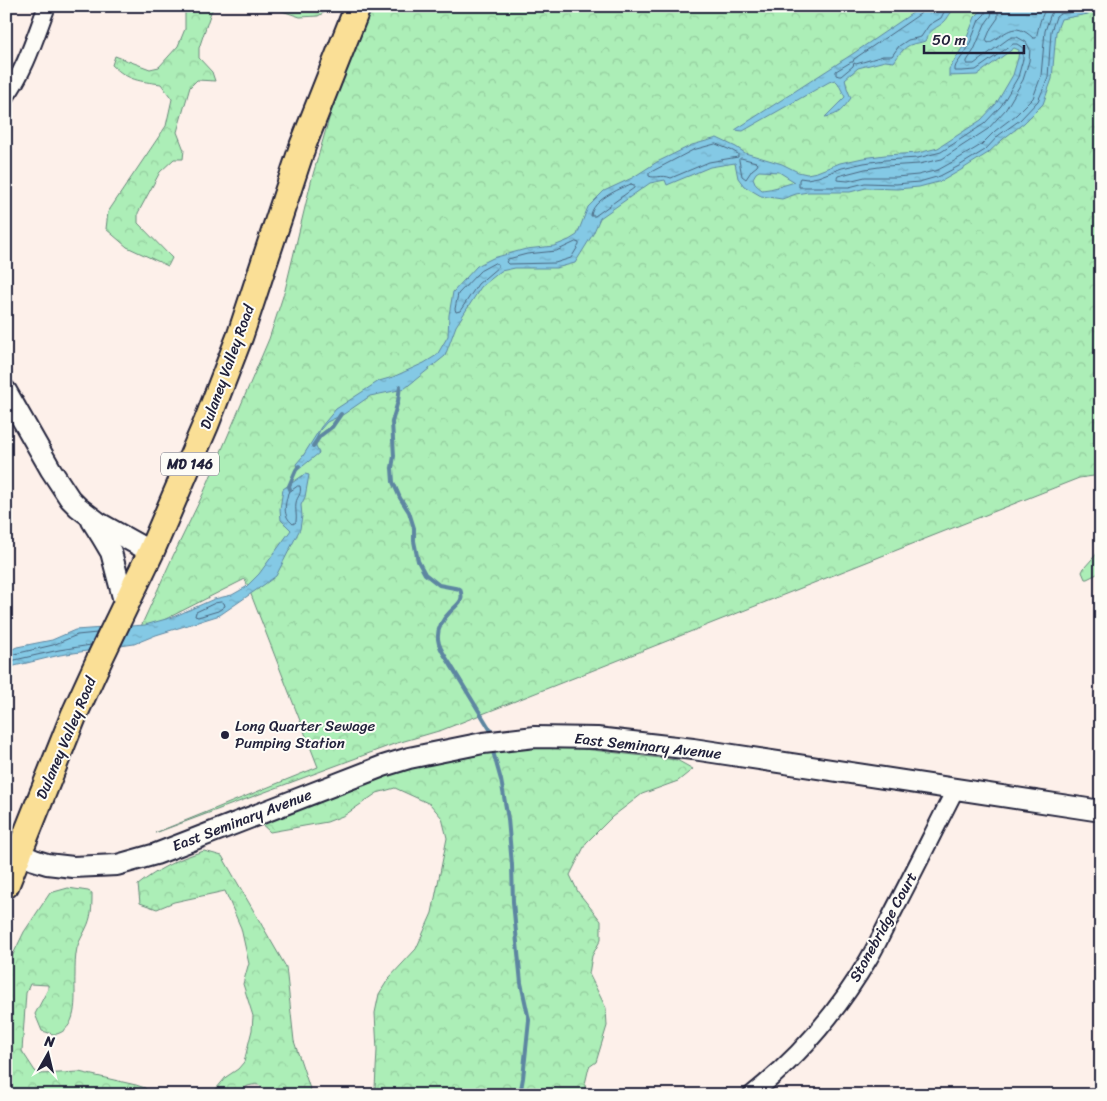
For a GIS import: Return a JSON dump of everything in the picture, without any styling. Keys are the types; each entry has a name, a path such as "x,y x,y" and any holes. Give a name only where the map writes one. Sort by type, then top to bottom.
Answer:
{"main road":[{"name":"Dulaney Valley Road","path":"6,885 12,851 151,552 184,478 226,374 301,153 358,6"}],"street":[{"path":"6,96 24,66 47,6"},
{"path":"6,391 58,481 70,498 86,514 111,552 120,616"},
{"path":"86,514 151,552"},
{"name":"East Seminary Avenue","path":"12,851 34,860 59,866 89,867 128,862 156,854 383,766 409,758 491,742 535,737 590,737 693,749 1101,811"},
{"name":"Stonebridge Court","path":"751,1095 805,1045 855,981 897,906 955,790"}],"green space":[{"path":"185,6 215,6 211,12 199,48 199,58 212,72 215,81 197,80 190,87 177,132 184,150 183,159 174,159 160,172 138,213 138,223 172,258 168,266 127,247 106,229 108,212 166,126 172,99 161,84 129,77 112,65 115,56 150,69 159,67 178,46 185,29"},
{"path":"267,6 336,6 318,16 300,17"},
{"path":"366,6 1101,6 1101,475 1079,478 442,730 394,744 155,833 318,767 245,579 138,633 203,494 269,339 285,290 312,178 351,42"},
{"path":"1101,549 1101,572 1085,579 1082,572 1084,568"},
{"path":"567,747 677,760 693,769 678,781 642,794 612,817 586,843 570,875 578,892 601,921 601,939 592,956 589,974 606,1008 607,1026 596,1062 589,1067 585,1084 586,1095 368,1095 375,1088 377,1050 375,1013 379,994 389,978 416,949 432,913 447,838 442,818 430,804 395,788 377,793 345,815 327,822 270,832 257,820 402,768 493,749"},
{"path":"204,851 222,856 286,967 294,1041 311,1092 314,1095 269,1095 259,1085 255,1085 246,1087 236,1095 211,1095 226,1077 238,1069 244,1062 252,1030 253,1016 243,984 249,964 241,928 225,891 174,902 157,909 140,903 138,885 169,865"},
{"path":"68,888 92,893 89,920 76,951 73,1017 64,1030 57,1034 42,1031 35,1014 48,989 48,985 30,984 26,993 22,1051 35,1071 40,1074 79,1072 136,1085 145,1088 152,1095 18,1095 6,1091 6,969 24,932 50,893"}],"water":[{"path":"920,6 959,6 927,36 925,41 907,47 894,62 885,61 858,68 845,79 851,98 837,113 825,117 845,97 835,80 743,131 735,130 851,55 917,10"},
{"path":"975,6 1101,6 1101,8 1088,14 1061,19 1056,32 1052,79 1043,104 1024,123 988,153 942,181 919,187 897,189 866,188 850,192 808,192 782,199 761,196 744,186 738,178 735,163 710,167 667,185 665,180 650,183 600,218 593,234 575,263 556,268 515,268 501,271 481,287 456,326 445,356 404,389 370,396 344,414 327,422 320,430 316,439 316,447 319,453 298,470 296,464 321,427 336,409 379,381 393,377 437,355 448,336 453,292 477,266 493,258 526,249 554,246 569,240 577,235 588,207 604,191 632,178 657,162 692,145 717,138 745,153 807,174 840,163 863,158 918,153 938,148 981,120 996,104 1013,75 1019,50 1014,48 977,75 949,76 949,69 964,45 975,17 981,11","holes":["759,171 779,172 795,182 762,190 756,185 753,178"]},
{"path":"305,474 309,475 305,497 301,505 300,529 276,576 220,615 134,644 60,655 6,668 6,652 17,647 52,640 75,630 145,625 173,617 214,599 232,595 246,587 259,574 291,530 281,520 280,509 283,489"}],"waterway":[{"path":"400,386 392,422 393,482 409,512 414,528 414,541 418,561 425,574 439,585 460,589 461,600 441,624 438,632 439,643 491,731 491,736"},
{"path":"313,446 320,436 332,427 341,414"},
{"path":"290,489 289,486 299,466"},
{"path":"492,748 501,780 508,819 513,902 521,983 529,1020 520,1095"}],"place":[{"name":"Long Quarter Sewage Pumping Station","path":"225,735"}]}
